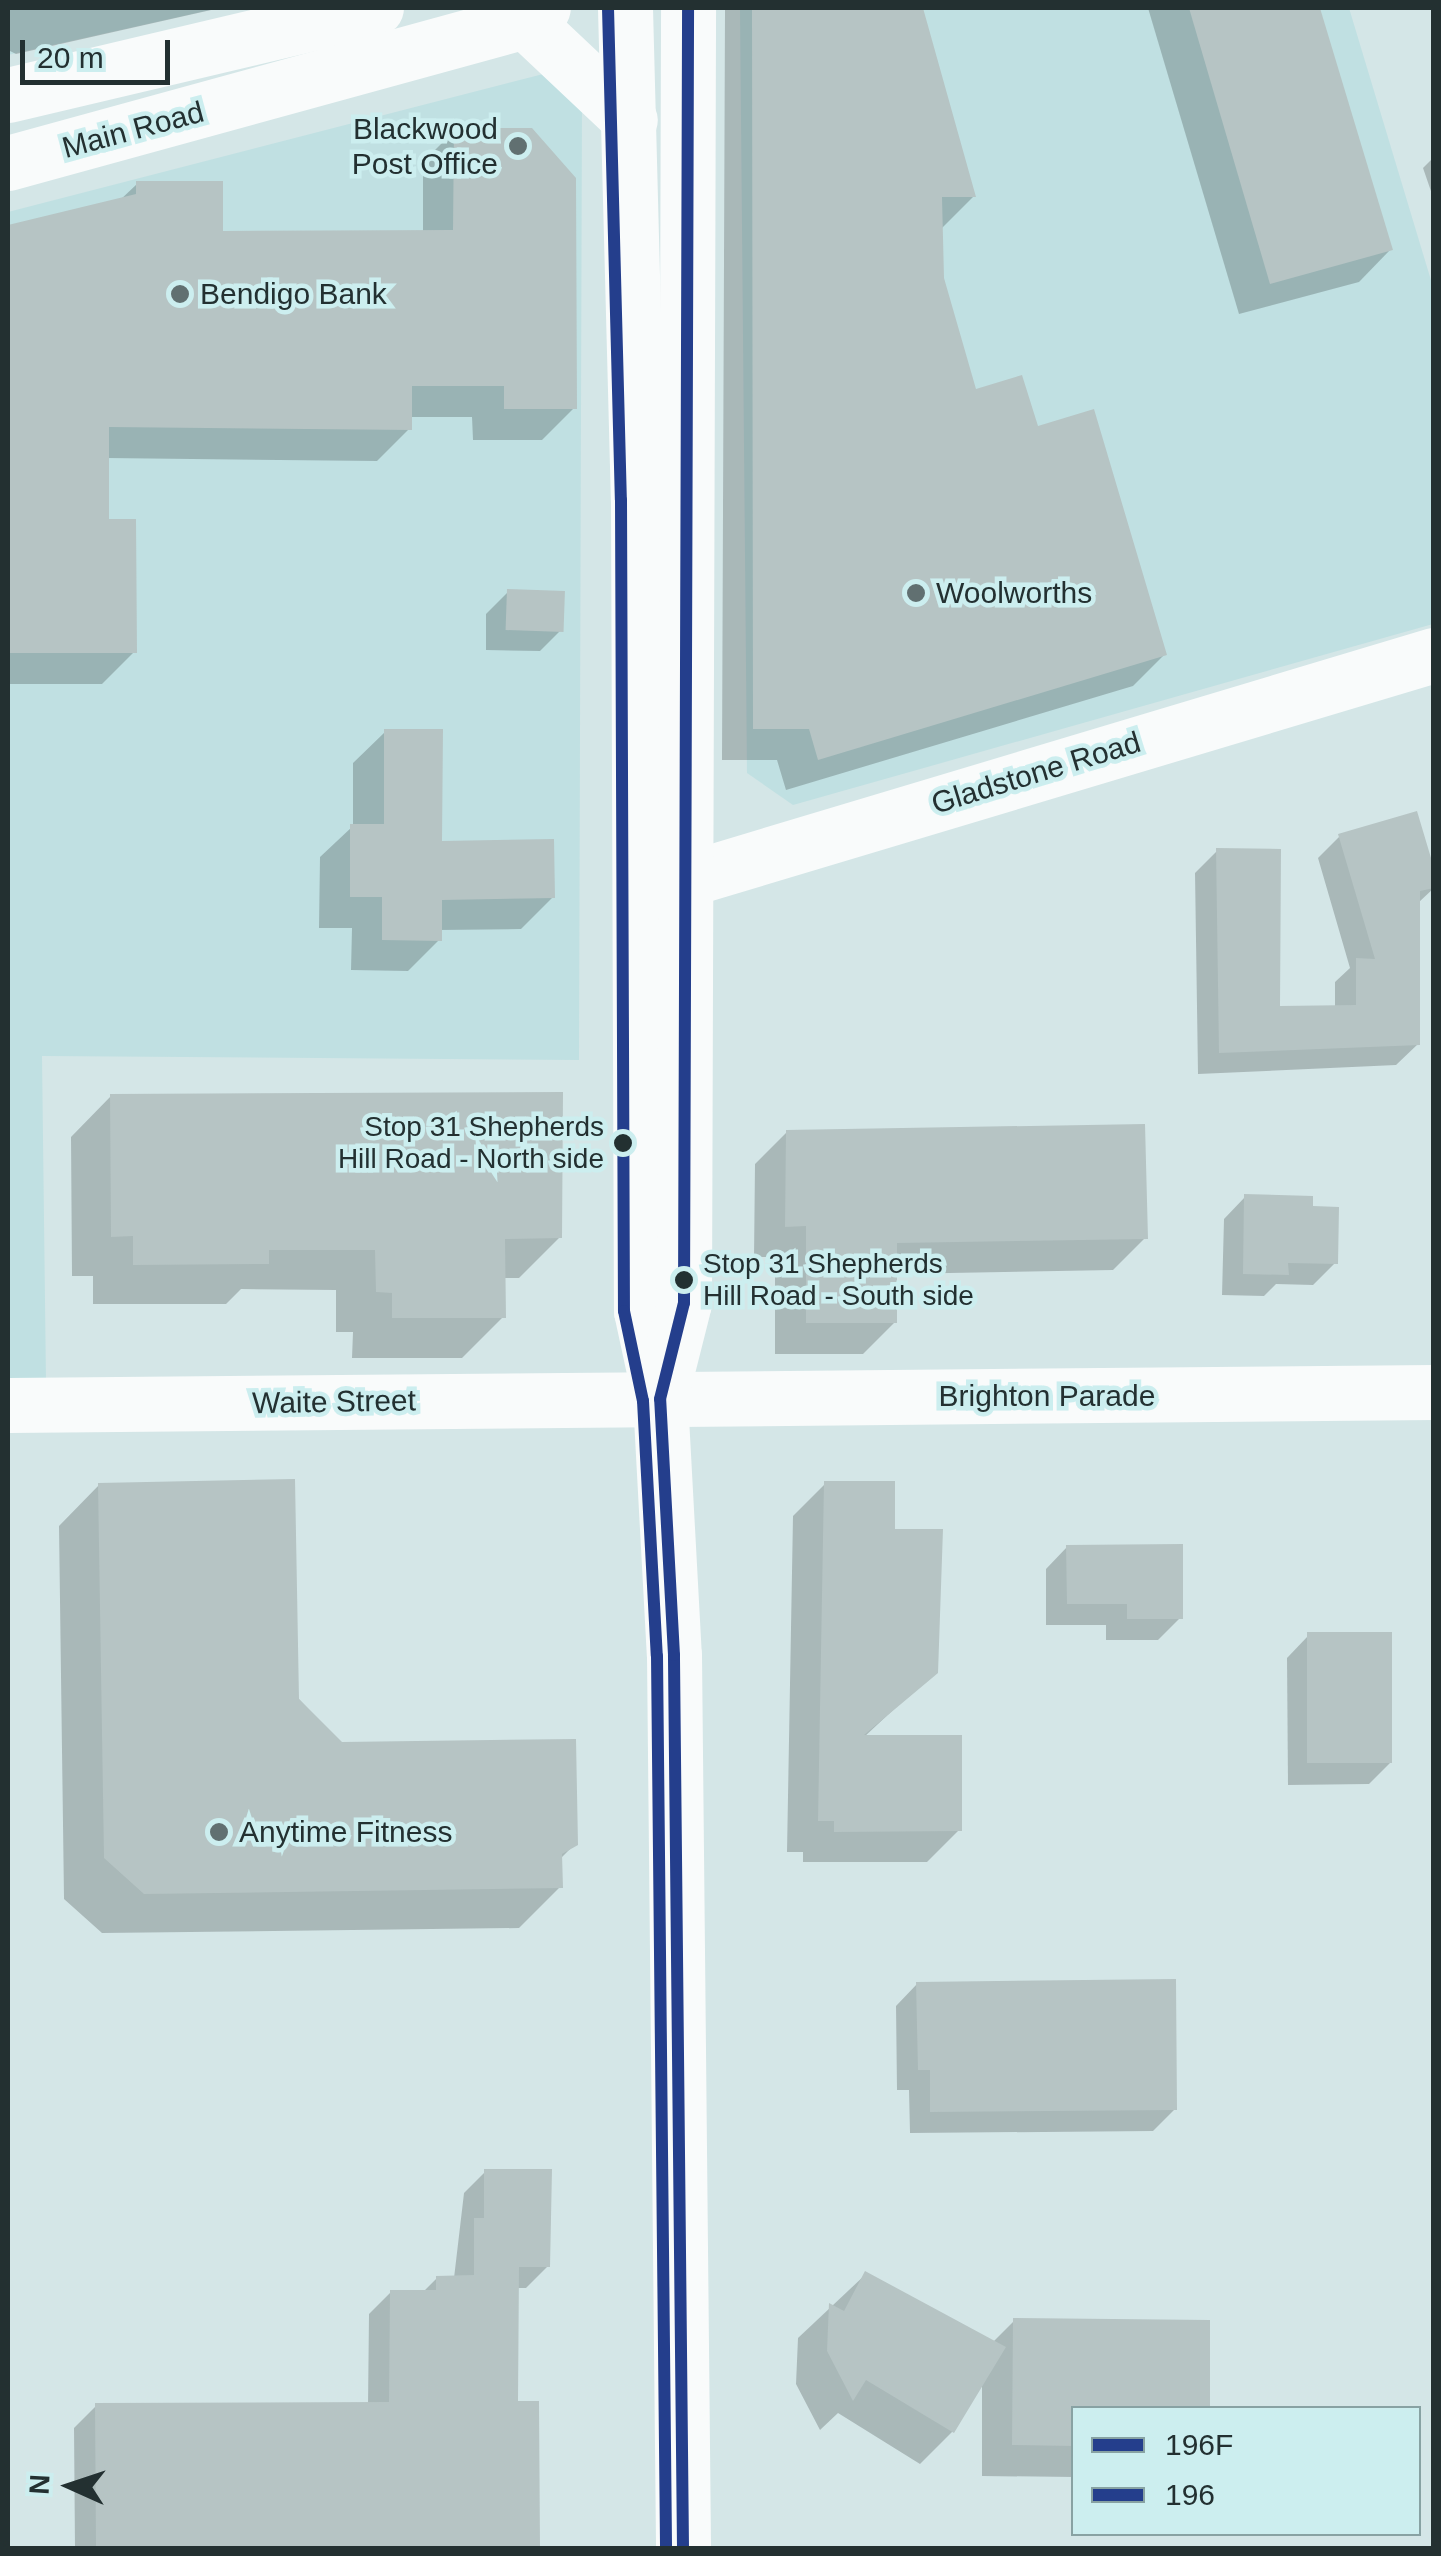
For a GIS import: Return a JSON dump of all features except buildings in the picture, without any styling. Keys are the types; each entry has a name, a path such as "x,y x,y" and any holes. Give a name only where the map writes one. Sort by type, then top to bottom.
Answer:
{"main road":[{"name":"Main Road","path":"8,95 376,8"},
{"path":"625,8 662,887"},
{"path":"684,2548 674,1655 660,1399 642,1311 662,887 688,8"},
{"name":"Main Road","path":"8,163 534,14"},
{"path":"534,14 630,120"},
{"name":"Gladstone Road","path":"662,887 1434,655"},
{"name":"Brighton Parade","path":"660,1399 1434,1392"},
{"name":"Waite Street","path":"8,1405 660,1399"}],"shaded area":[{"path":"8,8 219,8 8,55"},
{"path":"740,8 1349,8 1433,287 1433,624 793,805 747,773"},
{"path":"555,71 582,99 579,1060 42,1056 46,1381 8,1382 8,212"}],"transit line":[{"name":"196","path":"608,8 621,500 624,1311 643,1401 657,1656 666,2548"},
{"name":"196F","path":"683,2548 674,1655 660,1399 684,1303 688,8"}],"place":[{"name":"Blackwood Post Office","path":"518,146"},
{"name":"Bendigo Bank","path":"180,294"},
{"name":"Woolworths","path":"916,593"},
{"name":"Stop 31 Shepherds Hill Road - North side","path":"623,1143"},
{"name":"Stop 31 Shepherds Hill Road - South side","path":"684,1280"},
{"name":"Anytime Fitness","path":"219,1832"}]}
